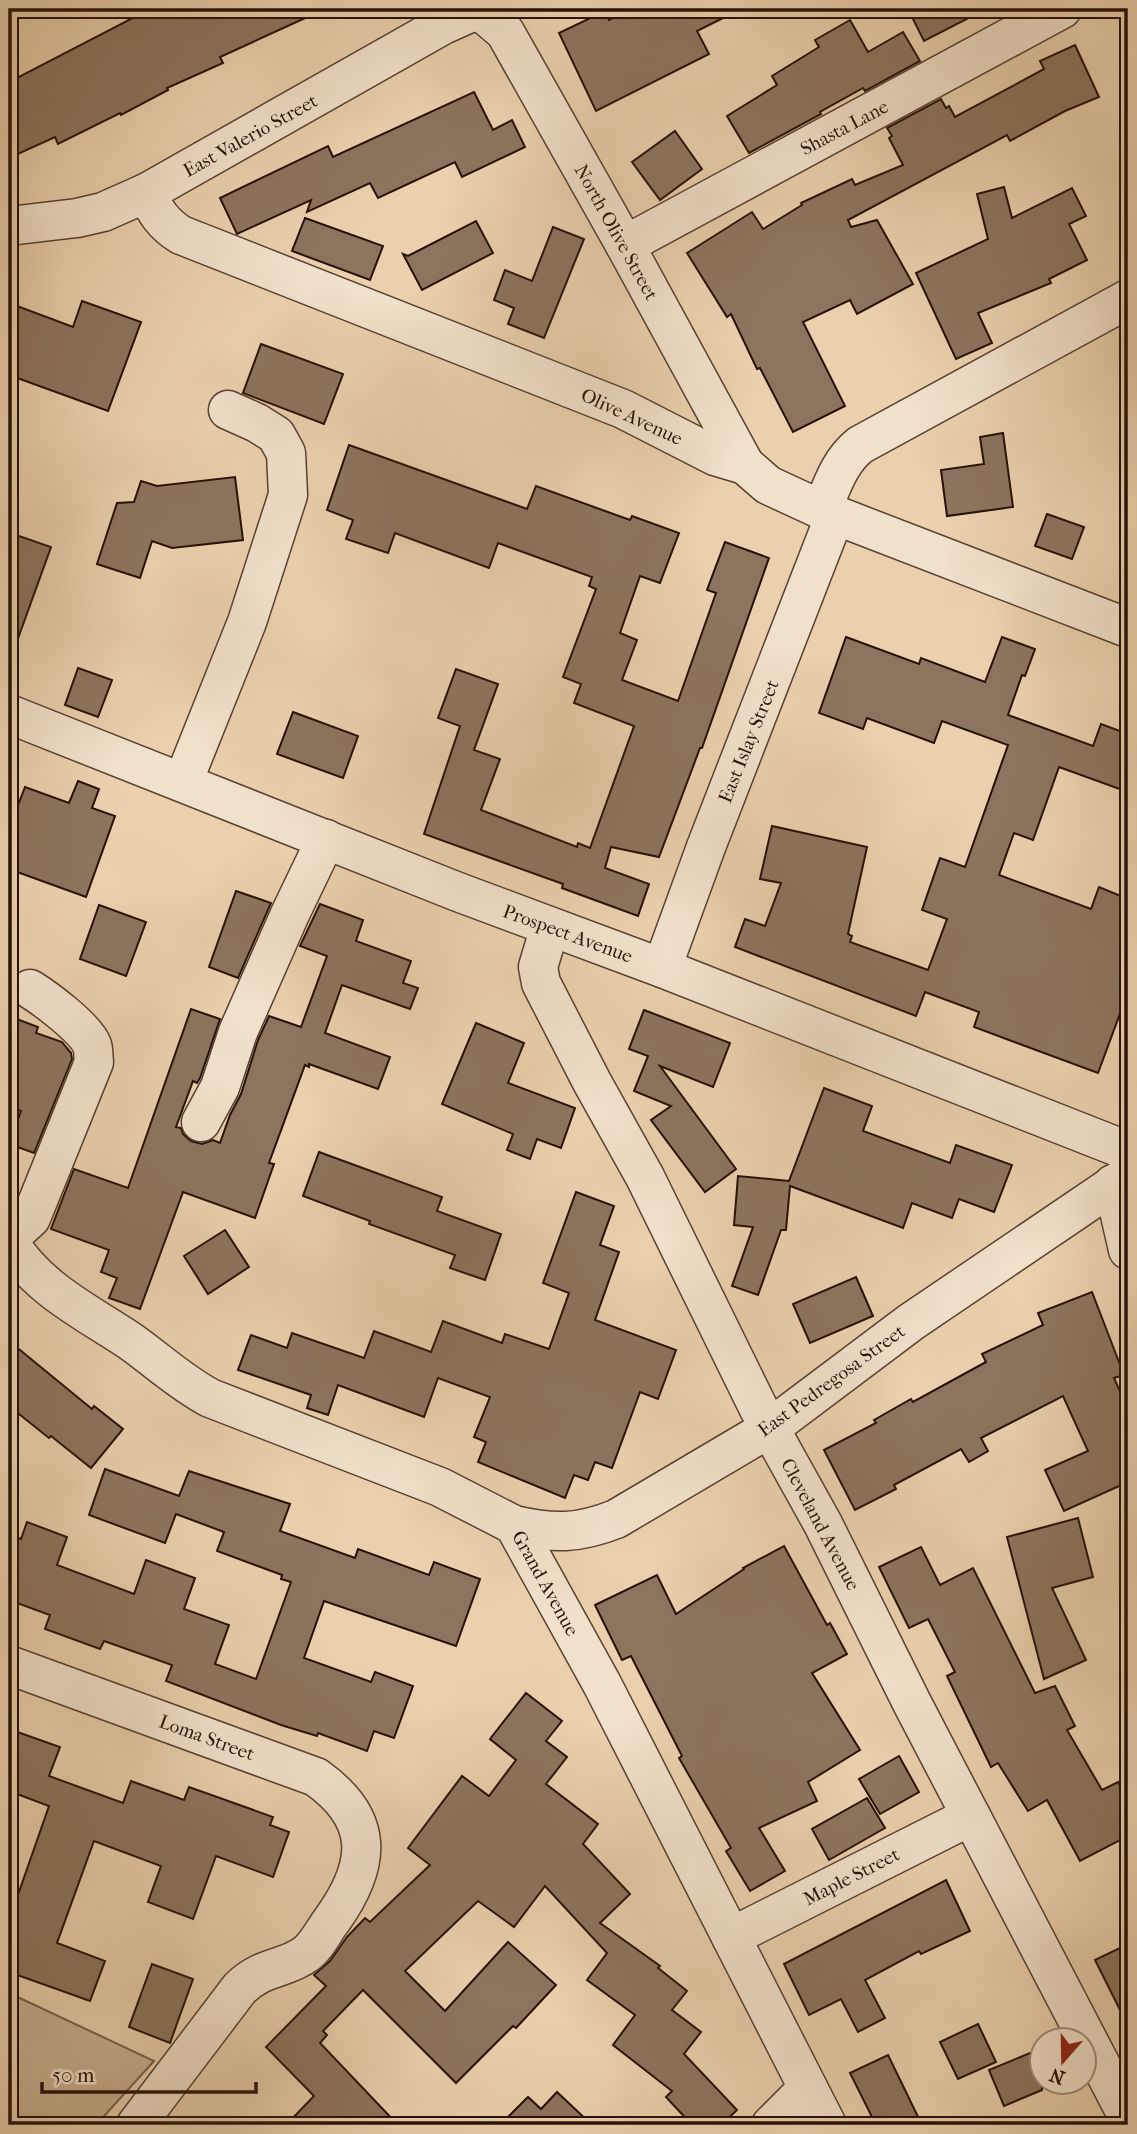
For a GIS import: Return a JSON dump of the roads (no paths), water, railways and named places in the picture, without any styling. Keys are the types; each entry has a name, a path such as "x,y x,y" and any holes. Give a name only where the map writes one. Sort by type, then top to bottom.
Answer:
{"street":[{"name":"North Olive Street","path":"478,9 505,32 625,244 745,465"},
{"name":"East Valerio Street","path":"9,226 77,218 103,212 146,193 443,25 478,9"},
{"name":"Shasta Lane","path":"625,244 1062,9"},
{"name":"Olive Avenue","path":"146,193 167,227 181,235 623,409 715,456 745,465 768,485 829,513 1128,628"},
{"name":"East Islay Street","path":"662,968 829,513 840,468 847,456 860,445 1128,299"},
{"path":"183,782 247,622 288,495 286,453 276,435 228,410"},
{"name":"Prospect Avenue","path":"9,714 550,927 662,968 1123,1170"},
{"path":"201,1122 220,1087 238,1032 289,914 326,839"},
{"name":"Cleveland Avenue","path":"550,927 538,967 541,983 645,1177 770,1428 823,1524 1128,2117"},
{"path":"9,1240 30,1218 94,1062 92,1044 47,1000 30,989"},
{"path":"1123,1170 1128,1223"},
{"path":"1123,1170 1128,1250"},
{"name":"East Pedregosa Street","path":"514,1524 564,1533 591,1529 616,1519 770,1428 911,1322 1123,1170"},
{"name":"Grand Avenue","path":"9,1240 21,1262 41,1282 133,1343 192,1389 440,1487 514,1524 602,1684 827,2125"},
{"name":"Loma Street","path":"9,1665 316,1777 338,1794 358,1826 361,1855 356,1881 347,1899 310,1951 297,1960 252,1976 136,2125"},
{"name":"Maple Street","path":"730,1937 971,1816"},
{"path":"771,2125 808,2088"}]}
